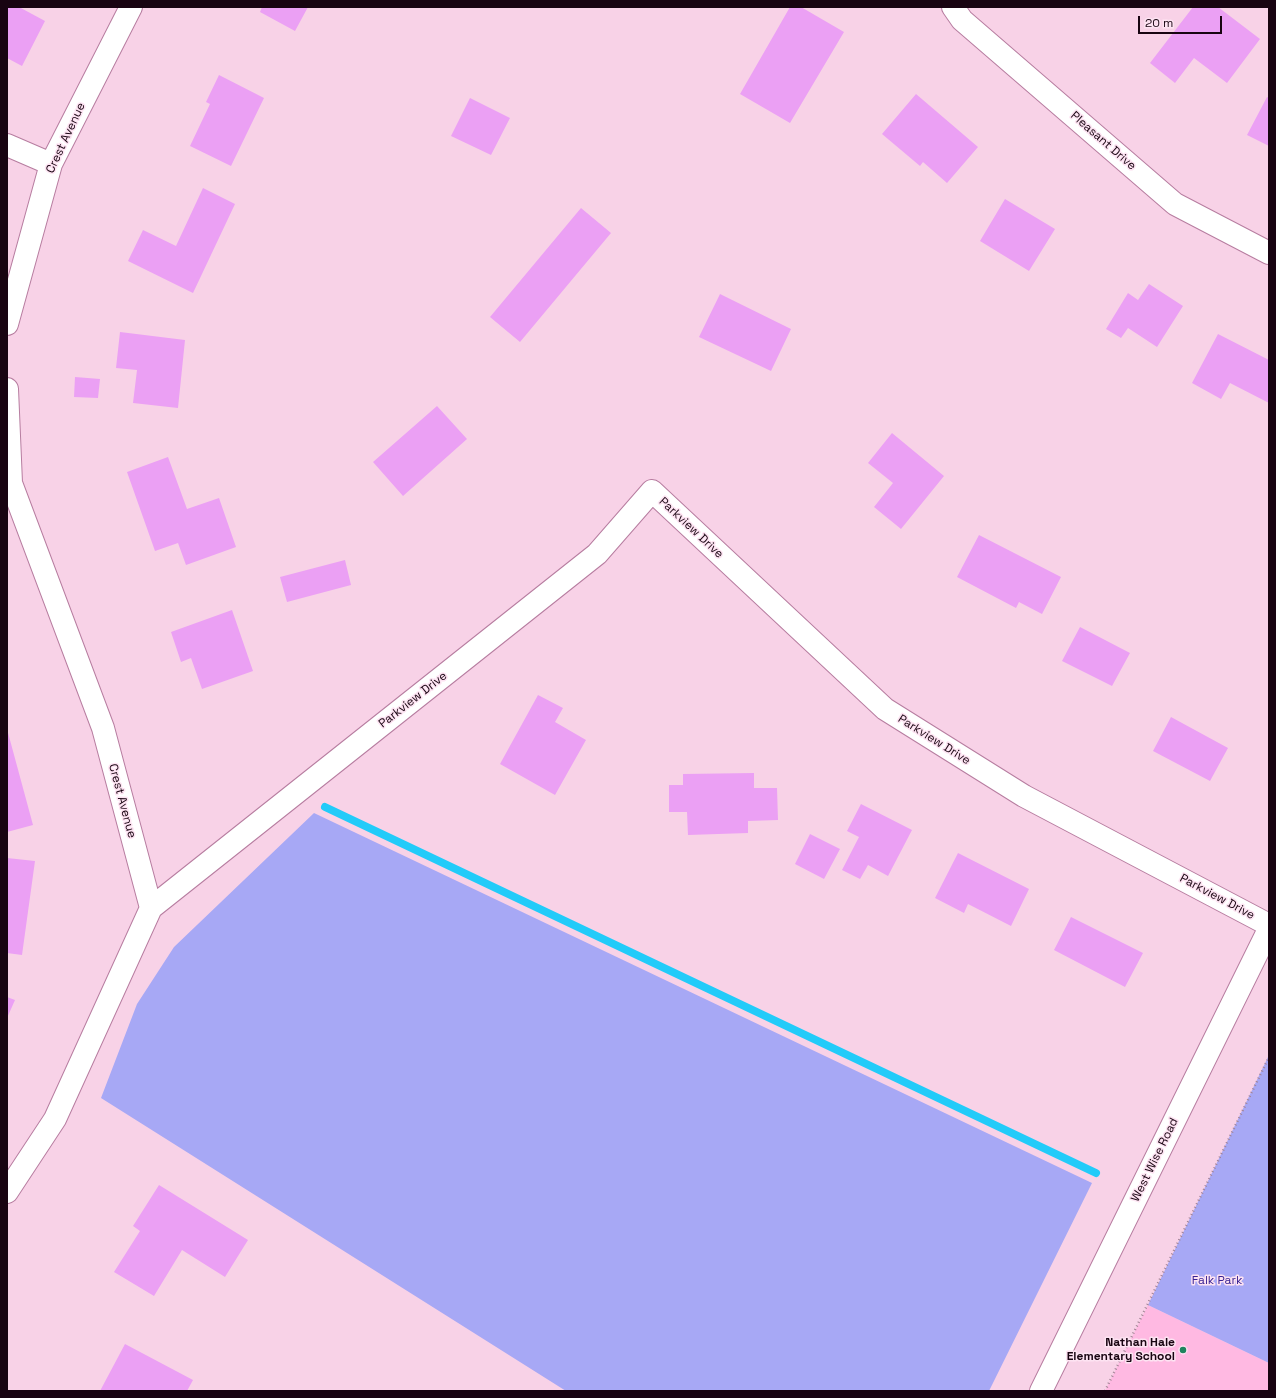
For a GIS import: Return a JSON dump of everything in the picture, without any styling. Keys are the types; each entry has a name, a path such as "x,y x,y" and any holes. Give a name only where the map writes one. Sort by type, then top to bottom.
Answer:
{"street":[{"name":"Crest Avenue","path":"7,324 51,164 131,7"},
{"name":"Pleasant Drive","path":"953,7 962,20 1175,204 1269,253"},
{"path":"7,145 51,164"},
{"name":"Crest Avenue","path":"7,389 11,483 103,728 151,908"},
{"name":"Parkview Drive","path":"151,908 597,554 652,491 885,709 1024,796 1269,925"},
{"path":"7,1192 55,1119 151,908"},
{"name":"West Wise Road","path":"1041,1391 1269,929"}],"path":[{"path":"1105,1391 1269,1058"}],"shaded area":[{"name":"Nathan Hale Elementary School","path":"1148,1305 1269,1363 1269,1391 1105,1391"}],"green space":[{"path":"314,813 1092,1183 989,1391 566,1391 101,1098 137,1004 174,947"},
{"name":"Falk Park","path":"1269,1055 1269,1363 1148,1305"}],"building":[{"path":"7,7 19,7 45,21 22,66 7,58"},
{"path":"262,7 308,7 295,31 260,12"},
{"path":"790,7 801,7 844,32 790,123 740,94"},
{"path":"1193,7 1218,7 1260,39 1227,83 1194,58 1175,83 1150,63"},
{"path":"219,75 264,98 231,166 190,146 210,104 206,102"},
{"path":"916,94 978,147 947,183 923,162 920,166 882,134"},
{"path":"1267,97 1269,98 1269,146 1247,135"},
{"path":"470,98 510,118 491,155 451,136"},
{"path":"203,188 235,204 193,293 128,261 143,230 176,246"},
{"path":"1005,199 1055,229 1029,271 980,241"},
{"path":"581,208 611,233 520,342 490,317"},
{"path":"1149,284 1183,306 1157,347 1128,328 1121,338 1106,329 1128,293 1138,300"},
{"path":"720,294 791,329 771,371 699,337"},
{"path":"120,332 185,340 178,408 133,403 137,370 116,368"},
{"path":"1218,334 1269,360 1269,403 1230,383 1221,399 1192,383"},
{"path":"75,377 100,379 98,398 74,397"},
{"path":"437,406 467,439 403,496 373,462"},
{"path":"892,433 944,476 901,529 874,507 893,483 868,463"},
{"path":"168,457 187,509 219,498 236,547 186,565 178,543 155,551 127,472"},
{"path":"979,535 1061,577 1042,614 1019,602 1016,608 957,577"},
{"path":"345,560 351,585 287,602 280,577"},
{"path":"232,610 253,671 202,689 191,658 181,662 171,632"},
{"path":"1080,627 1130,653 1112,686 1062,661"},
{"path":"538,695 563,708 555,722 586,740 555,795 500,764"},
{"path":"1171,717 1228,748 1210,781 1153,751"},
{"path":"7,729 33,825 7,832"},
{"path":"754,773 754,788 777,788 778,820 748,821 748,833 688,835 687,812 669,812 669,785 683,785 683,774"},
{"path":"861,804 912,830 888,876 868,865 860,879 842,870 859,837 847,831"},
{"path":"810,834 840,849 824,879 795,864"},
{"path":"958,853 1029,889 1011,926 968,904 964,913 935,898"},
{"path":"7,858 35,861 22,955 7,953"},
{"path":"1071,917 1143,953 1125,987 1054,950"},
{"path":"7,997 15,1000 7,1018"},
{"path":"159,1185 248,1240 225,1277 182,1250 154,1296 114,1272 140,1231 133,1226"},
{"path":"125,1344 193,1380 187,1391 100,1391"}],"waterway":[{"path":"325,807 1096,1173"}],"place":[{"name":"Nathan Hale Elementary School","path":"1183,1350"}]}
